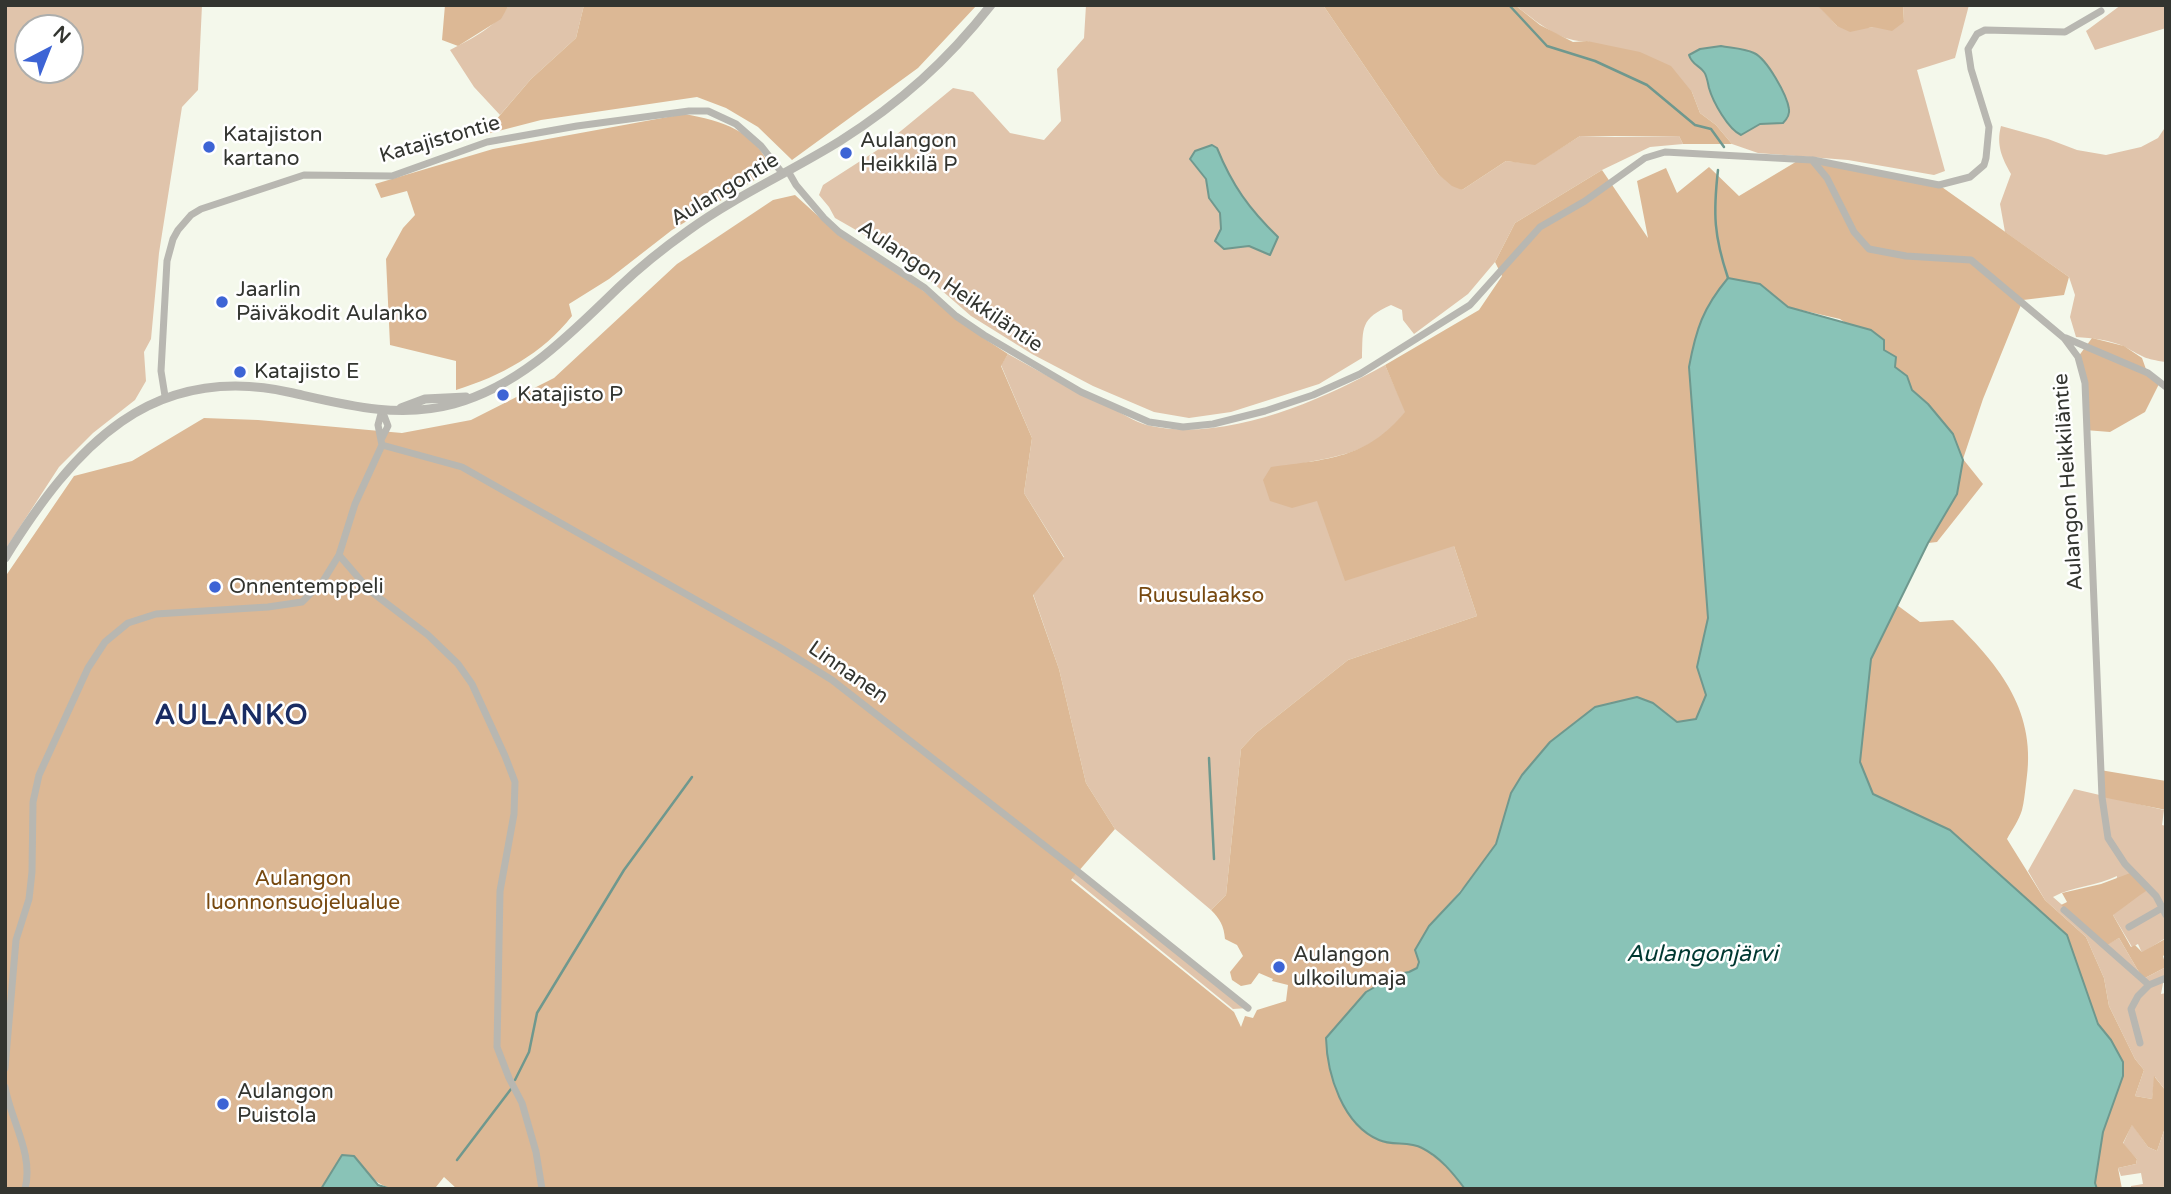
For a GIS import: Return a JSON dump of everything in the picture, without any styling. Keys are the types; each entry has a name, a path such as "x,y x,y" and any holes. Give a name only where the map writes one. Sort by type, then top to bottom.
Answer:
{"street":[{"name":"Aulangontie","path":"5,558 44,499 75,462 113,427 165,396 219,385 256,385 338,404 398,410 425,399 471,397 506,381 544,357 589,318 620,286 666,248 723,208 841,140 909,93 968,34 991,5"},
{"path":"1812,160 1939,186 1970,177 1984,165 1989,127 1971,69 1968,48 1977,34 1984,30 2065,32 2101,11"},
{"name":"Katajistontie","path":"165,396 161,370 167,261 178,230 191,215 201,209 304,175 392,176 487,142 577,126 689,111 708,111 736,124 761,146 785,173"},
{"name":"Aulangon Heikkiläntie","path":"785,173 839,232 925,288 956,316 984,335 1081,392 1149,422 1182,427 1213,425 1265,411 1312,396 1360,374 1470,305 1540,227 1585,201 1645,158 1665,152 1812,160 1826,178 1854,232 1869,248 1906,256 1971,260 2064,338 2078,358 2085,383 2102,797 2108,838 2125,864 2156,896 2164,912"},
{"path":"2064,338 2148,373 2166,387"},
{"path":"5,1068 16,940 29,899 33,872 33,802 39,775 88,668 105,642 128,623 156,614 268,607 302,602 323,581 339,555 355,504 388,426 382,410"},
{"name":"Linnanen","path":"382,442 462,467 779,647 832,681 1248,1008"},
{"path":"339,555 369,590 428,635 458,664 471,684 515,782 514,814 500,891 497,1047 522,1103 536,1152 542,1189"},
{"path":"2064,910 2149,985"},
{"path":"2129,928 2164,912"},
{"path":"2140,1043 2131,1009 2149,985 2166,978"},
{"path":"5,1087 25,1153 28,1177 25,1189"}],"green space":[{"path":"5,5 202,5 198,90 182,107 159,253 151,339 144,352 146,381 135,400 93,433 59,467 5,550"},
{"path":"445,5 509,5 501,19 458,46 442,40"},
{"path":"509,5 584,5 576,38 531,79 500,115 474,87 450,50 491,26"},
{"path":"584,5 977,5 918,68 792,160 758,127 726,108 697,97 541,120 483,135 531,79 576,38"},
{"path":"1086,5 1323,5 1438,174 1462,190 1506,161 1535,164 1580,136 1679,136 1683,144 1650,147 1602,170 1515,223 1495,262 1468,294 1414,334 1403,320 1402,310 1391,305 1381,310 1365,325 1362,358 1319,384 1231,412 1189,418 1154,412 1093,386 1032,354 971,316 891,250 835,218 819,195 823,185 879,149 953,88 973,92 1010,133 1044,140 1061,121 1057,69 1084,38","holes":["1217,148 1242,196 1277,237 1240,247 1221,229 1220,213 1209,198 1206,179 1190,160"]},
{"path":"1323,5 1515,5 1540,25 1573,42 1587,41 1640,52 1671,66 1692,92 1700,113 1716,125 1732,144 1683,144 1679,136 1580,136 1535,165 1506,161 1462,190 1452,186 1438,174"},
{"path":"1515,5 1815,5 1837,26 1867,28 1904,22 1903,5 1969,5 1955,58 1917,70 1945,171 1934,175 1848,160 1758,153 1732,144 1716,125 1700,113 1692,92 1587,41 1558,35"},
{"path":"1816,5 1903,5 1904,22 1892,31 1873,27 1850,32 1837,26"},
{"path":"2121,5 2166,5 2166,28 2095,50 2086,31"},
{"path":"684,114 724,124 747,137 765,156 771,170 672,230 609,279 569,304 572,316 548,342 520,362 489,378 456,390 456,361 390,345 386,259 403,228 415,215 407,191 381,198 375,184 493,149"},
{"path":"2001,126 2077,150 2106,155 2141,147 2158,138 2166,126 2166,362 2144,357 2114,343 2076,337 2070,317 2075,295 2069,277 2005,232 2000,204 2011,174 2001,151"},
{"name":"Aulangon luonnonsuojelualue","path":"1799,160 1939,185 2069,277 2064,295 2023,300 1983,399 1963,459 1983,484 1937,542 1928,543 1957,494 1928,404 1912,390 1907,376 1895,367 1884,350 1840,319 1788,307 1760,284 1689,367 1708,618 1697,667 1706,695 1696,720 1677,722 1653,703 1511,793 1495,845 1415,950 1419,962 1417,968 1398,974 1366,992 1326,1038 1379,1140 1420,1146 1448,1167 1465,1189 457,1189 444,1177 436,1187 398,1189 388,1187 371,1177 354,1156 342,1155 321,1189 5,1189 5,577 74,476 132,461 204,418 402,433 471,420 554,378 677,264 773,200 795,195 840,236 921,289 1008,354 1001,366 1032,438 1024,493 1064,558 1033,595 1059,669 1086,783 1115,829 1071,880 1234,1012 1241,1027 1245,1016 1253,1018 1257,1010 1286,1001 1288,985 1272,981 1273,979 1259,973 1251,984 1241,986 1232,980 1230,972 1243,956 1237,945 1225,939 1221,923 1211,910 1226,895 1241,749 1256,733 1348,660 1477,616 1454,546 1345,581 1317,501 1292,508 1270,501 1263,480 1271,467 1345,454 1376,439 1390,428 1405,412 1385,365 1479,310 1502,276 1495,262 1515,223 1602,170 1648,238 1637,181 1666,168 1677,193 1709,167 1739,196"},
{"path":"2092,338 2124,346 2142,358 2147,372 2160,382 2145,412 2110,432 2085,430 2085,383 2078,357"},
{"name":"Ruusulaakso","path":"1008,354 1089,398 1151,426 1210,428 1272,415 1332,392 1385,365 1406,412 1383,435 1361,448 1304,463 1454,546 1477,616 1348,660 1256,733 1241,749 1226,895 1211,910 1115,829 1086,783 1059,669 1033,594 1064,557 1024,493 1032,438 1001,365"},
{"path":"1897,605 1920,622 1953,620 2000,674 2021,713 2028,758 2026,784 2022,810 2007,839 2045,900 2086,937 2104,978 2109,1006 2135,1059 2144,1070 2135,1096 2152,1099 2154,1076 2166,1091 2166,1125 2157,1151 2148,1147 2132,1125 2123,1143 2137,1159 2136,1164 2118,1168 2122,1189 2097,1189 2095,1183 2103,1132 2123,1076 2111,1040 2098,1024 2067,935 1950,830 1873,794 1860,762 1871,659"},
{"path":"2100,770 2166,781 2166,810 2102,797"},
{"path":"2074,789 2164,810 2162,825 2166,826 2166,940 2142,953 2138,944 2132,947 2113,915 2117,876 2053,897 2107,944 2119,938 2143,979 2166,967 2161,994 2166,993 2166,1091 2155,1077 2152,1099 2135,1096 2144,1070 2135,1059 2109,1006 2104,978 2086,937 2045,900 2028,871"},
{"path":"1078,872 1248,1008 1233,1009 1072,878"},
{"path":"2133,872 2149,889 2113,915 2131,947 2135,945 2142,952 2166,940 2166,954 2163,956 2166,967 2143,979 2119,938 2107,945 2061,905 2067,902 2062,893 2101,884"},
{"path":"2132,1124 2148,1147 2157,1151 2166,1125 2166,1189 2131,1189 2131,1186 2143,1184 2141,1173 2121,1176 2118,1168 2136,1164 2137,1159 2123,1144"}],"water":[{"path":"1721,46 1750,51 1765,62 1785,95 1789,113 1783,123 1760,124 1741,135 1726,121 1714,100 1705,74 1689,55 1700,49"},
{"path":"1212,145 1217,148 1242,196 1278,237 1270,255 1249,246 1224,249 1215,241 1221,229 1220,213 1209,198 1206,179 1190,159 1195,151"},
{"name":"Aulangonjärvi","path":"1728,278 1760,284 1788,307 1871,330 1884,340 1884,350 1896,357 1895,367 1907,376 1912,390 1928,404 1953,434 1963,460 1957,494 1928,543 1871,659 1860,762 1873,794 1950,830 2067,935 2098,1024 2123,1062 2123,1076 2103,1132 2095,1183 2097,1189 1465,1189 1446,1166 1429,1152 1417,1146 1384,1142 1366,1133 1339,1097 1330,1067 1326,1038 1366,992 1398,974 1417,968 1419,962 1415,950 1429,926 1460,893 1496,844 1511,793 1522,775 1550,742 1595,707 1637,697 1653,703 1677,722 1696,719 1706,695 1697,667 1708,618 1689,367 1702,320 1712,299"},
{"path":"342,1155 354,1156 378,1185 391,1189 321,1189"}],"waterway":[{"path":"1509,5 1547,46 1595,61 1647,85 1695,125 1711,129 1724,147"},
{"path":"1718,170 1716,225 1728,278"},
{"path":"1209,758 1214,859"},
{"path":"515,1080 529,1052 537,1013 624,870 692,777"},
{"path":"457,1160 511,1089"}],"place":[{"name":"Katajiston kartano","path":"209,147"},
{"name":"Aulangon Heikkilä P","path":"846,153"},
{"name":"Jaarlin Päiväkodit Aulanko","path":"222,302"},
{"name":"Katajisto E","path":"240,372"},
{"name":"Katajisto P","path":"503,395"},
{"name":"Onnentemppeli","path":"215,587"},
{"name":"Aulangon ulkoilumaja","path":"1279,967"},
{"name":"Aulangon Puistola","path":"223,1104"}],"district":[{"name":"AULANKO","path":"232,717"}]}
